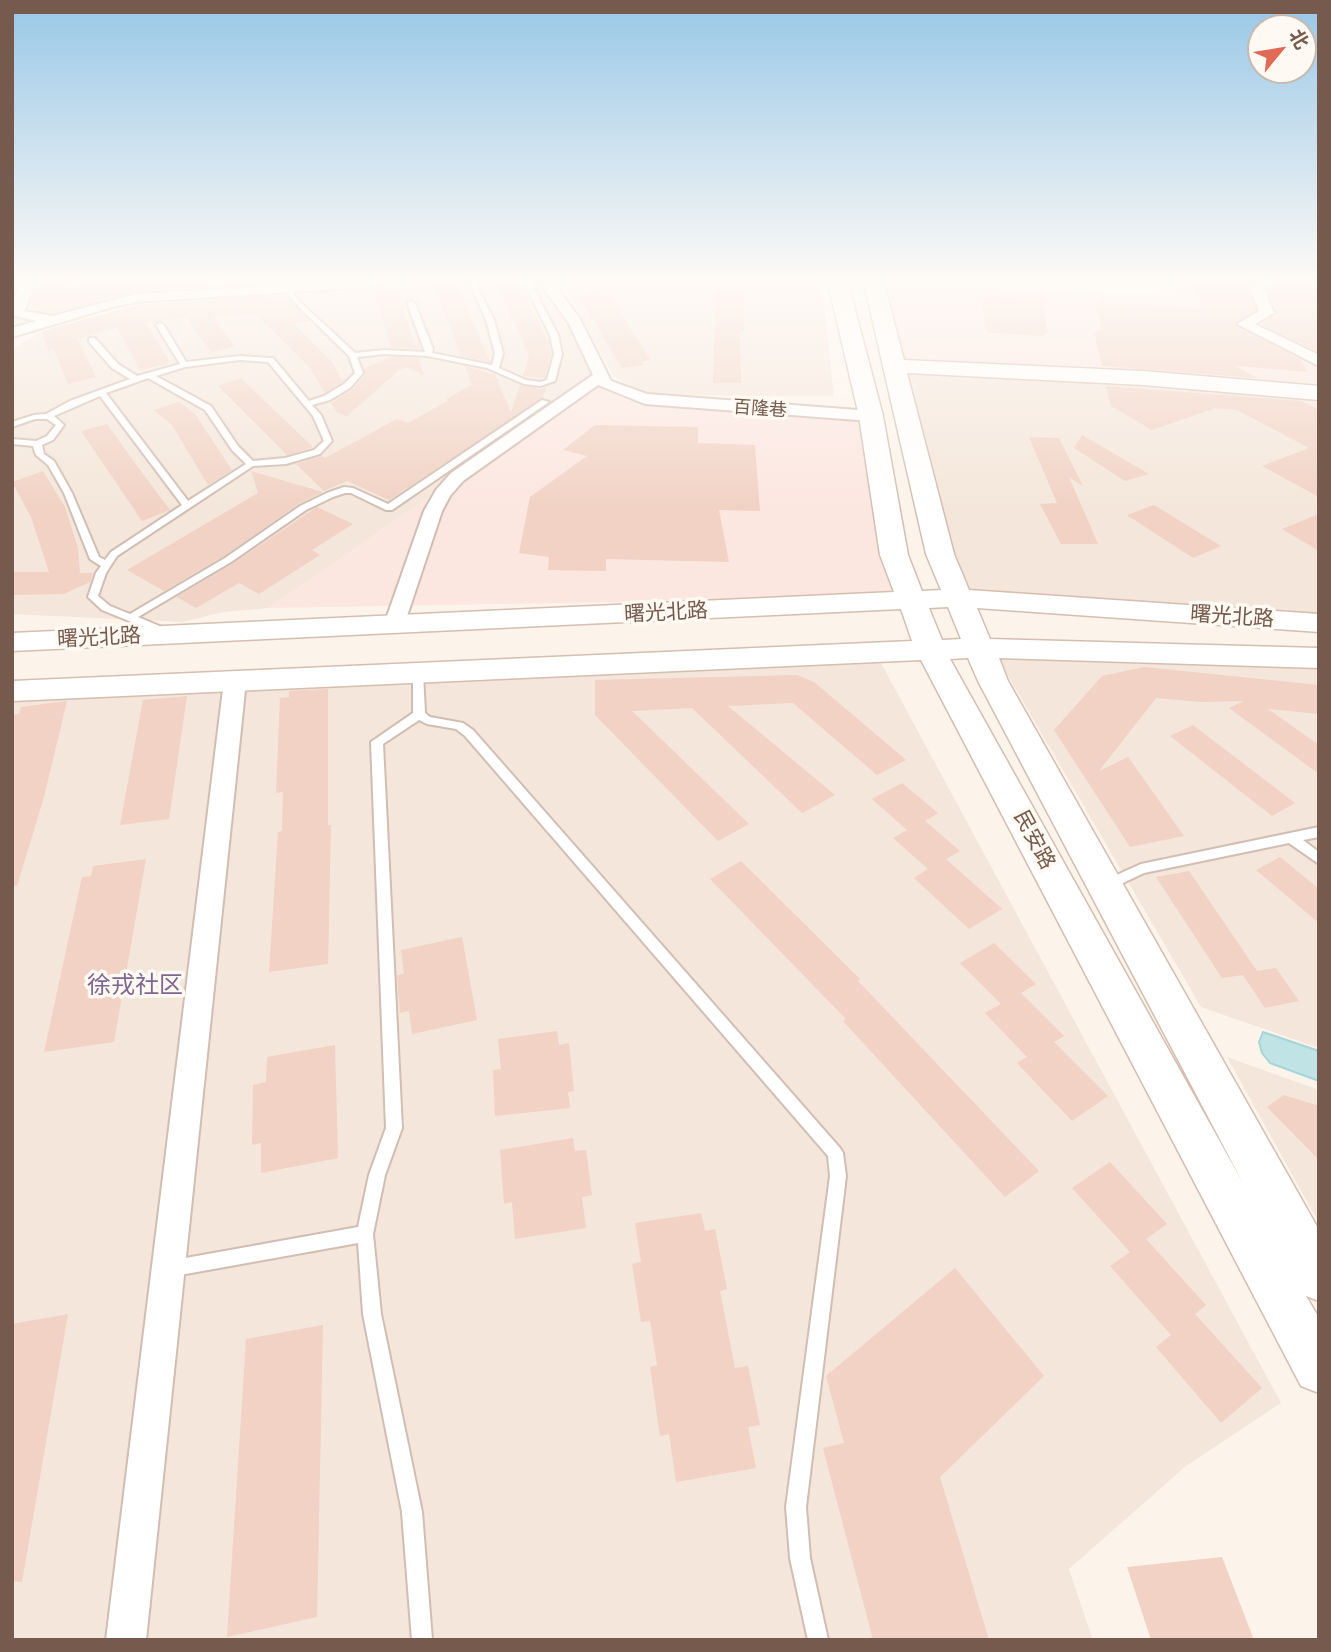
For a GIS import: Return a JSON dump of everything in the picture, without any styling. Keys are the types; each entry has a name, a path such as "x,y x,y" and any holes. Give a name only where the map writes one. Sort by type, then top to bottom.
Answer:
{"main road":[{"name":"民安路","path":"856,356 871,416 894,555 931,651 1319,1368"},
{"name":"民安路","path":"892,356 940,554 993,681 1319,1277"},
{"path":"894,366 1143,378 1319,393"},
{"name":"曙光北路","path":"12,642 958,598 1319,623"},
{"name":"曙光北路","path":"12,691 979,648 1319,658"}],"street":[{"path":"394,625 433,511 442,494 457,477 601,376 591,356"},
{"name":"百隆巷","path":"601,376 605,384 645,399 871,416"},
{"path":"126,1640 235,681"}],"lane":[{"path":"106,356 115,366 136,379"},
{"path":"179,356 184,365"},
{"path":"307,404 327,398 346,386 359,373 353,356"},
{"path":"437,356 495,369 524,382 540,384 551,382 558,356"},
{"path":"495,369 498,356"},
{"path":"12,425 34,417 48,416 101,392 149,375 184,365 240,358 270,360 317,415 328,441 317,452 286,461 251,464 114,554 106,565 93,597 106,608 172,635"},
{"path":"149,375 208,408 235,448 251,464"},
{"path":"101,392 187,506"},
{"path":"130,618 228,560 303,508 330,495 344,490 353,491 389,508 545,402"},
{"path":"12,441 37,444 50,438 60,425 48,416"},
{"path":"37,444 40,455 51,463 68,493 95,559 106,565"},
{"path":"418,673 419,715"},
{"path":"419,715 377,742 394,1128 377,1175 365,1234 372,1314 412,1512 422,1640"},
{"path":"419,715 427,720 459,726 469,733 835,1153 838,1176 796,1507 800,1558 818,1640"},
{"path":"1105,886 1141,869 1319,832"},
{"path":"1291,838 1319,859"},
{"path":"169,1269 365,1234"}],"shaded area":[{"path":"12,356 582,356 595,382 269,608 223,612 183,622 12,614"},
{"path":"602,356 830,356 834,396 644,393 613,376"},
{"path":"897,356 1319,356 1319,390 899,363"},
{"path":"898,368 1319,397 1319,620 963,595"},
{"path":"595,382 641,402 864,419 879,553 899,597 269,608"},
{"path":"997,657 1319,667 1319,1048 1201,1007"},
{"path":"881,663 1281,1403 1186,1466 1069,1569 1093,1640 12,1640 12,697"},
{"path":"1227,1057 1319,1090 1319,1223"}],"water":[{"path":"1263,1032 1319,1051 1319,1081 1270,1063 1262,1053 1259,1042"}],"building":[{"path":"56,356 86,356 96,377 68,384"},
{"path":"132,356 166,356 170,363 140,370"},
{"path":"298,356 326,356 342,380 347,378 325,393 310,368"},
{"path":"461,356 488,356 490,362"},
{"path":"529,356 550,356 545,378 523,376"},
{"path":"615,356 648,356 651,360 642,362 644,365 622,368"},
{"path":"714,356 740,356 741,383 713,383"},
{"path":"1100,356 1294,356 1301,360 1308,372 1235,366 1257,378 1102,366"},
{"path":"390,357 419,358 424,375 406,367 347,416 336,412 331,403 352,390 365,375 364,369"},
{"path":"465,366 495,375 511,412 520,385 540,389 546,387 543,398 389,500 347,481 324,491 296,464 322,456 325,458 397,419 408,423 449,400 446,399 472,385"},
{"path":"241,378 313,447 287,455 218,386"},
{"path":"1106,386 1301,401 1319,410 1319,497 1262,466 1309,448 1237,410 1216,408 1152,430 1111,406"},
{"path":"179,402 195,414 232,470 208,485 172,425 154,410"},
{"path":"107,424 170,510 142,521 81,431"},
{"path":"595,425 698,427 698,443 755,445 760,511 719,510 729,562 606,559 606,571 548,570 549,557 519,553 530,497 587,456 563,450"},
{"path":"1082,435 1149,474 1125,481 1074,448"},
{"path":"1029,437 1059,438 1083,486 1069,477 1098,544 1061,544 1040,504 1057,503"},
{"path":"43,471 65,507 78,548 80,573 93,573 90,582 64,594 12,595 12,572 49,572 31,517 12,482"},
{"path":"251,471 323,492 298,504 224,556 164,591 127,570 258,493"},
{"path":"1154,505 1221,546 1193,558 1127,515"},
{"path":"317,507 353,524 312,550 320,555 259,594 239,583 196,608 177,597 232,564"},
{"path":"1319,514 1319,551 1282,529"},
{"path":"1144,667 1319,685 1319,714 1268,709 1319,745 1319,774 1229,708 1244,701 1201,702 1156,698 1099,771 1128,757 1184,836 1130,847 1054,730 1102,676"},
{"path":"797,675 814,682 906,760 877,775 793,703 728,706 835,795 802,813 692,708 632,711 749,824 718,841 595,715 595,680"},
{"path":"328,689 328,825 331,825 328,964 269,972 278,832 282,831 283,792 276,793 280,698 289,697 289,691"},
{"path":"187,696 169,819 120,825 143,700"},
{"path":"67,701 44,797 17,886 12,885 12,715 19,714 21,707"},
{"path":"1193,725 1295,803 1272,816 1170,736"},
{"path":"902,783 938,813 925,821 960,851 946,859 1002,909 969,929 914,878 928,869 893,838 907,830 872,799"},
{"path":"1280,857 1319,889 1319,923 1256,870"},
{"path":"146,859 114,1042 44,1052 82,877 91,876 93,866"},
{"path":"741,861 860,979 858,981 1039,1171 1005,1197 843,1021 846,1019 710,879"},
{"path":"1189,871 1257,971 1276,968 1299,1001 1265,1008 1243,975 1222,978 1156,877"},
{"path":"462,937 477,1020 412,1034 409,1011 400,1013 397,975 404,974 401,950"},
{"path":"994,943 1036,984 1021,993 1064,1036 1054,1042 1108,1096 1072,1121 1017,1063 1027,1057 985,1013 1001,1004 960,963"},
{"path":"557,1031 559,1045 569,1043 574,1091 568,1092 570,1108 495,1116 493,1070 501,1069 498,1039"},
{"path":"335,1045 338,1158 261,1173 261,1143 252,1145 253,1085 266,1082 267,1057"},
{"path":"1284,1095 1319,1106 1319,1160 1267,1107"},
{"path":"573,1138 575,1151 586,1150 592,1195 582,1197 586,1228 515,1239 512,1202 504,1204 500,1150"},
{"path":"1110,1162 1167,1224 1146,1239 1206,1305 1195,1314 1262,1388 1221,1423 1156,1347 1171,1335 1110,1266 1130,1252 1072,1188"},
{"path":"701,1213 705,1231 715,1229 727,1289 720,1291 735,1368 748,1366 760,1425 748,1427 756,1468 676,1482 669,1434 660,1436 650,1367 657,1365 650,1321 641,1322 632,1264 641,1262 635,1223"},
{"path":"955,1268 1044,1376 940,1477 989,1640 873,1640 823,1448 844,1443 826,1376"},
{"path":"68,1314 22,1582 12,1581 12,1324"},
{"path":"323,1325 317,1617 227,1637 246,1339"},
{"path":"1222,1557 1254,1640 1151,1640 1127,1567"}],"district":[{"name":"徐戎社区","path":"135,986"}]}
